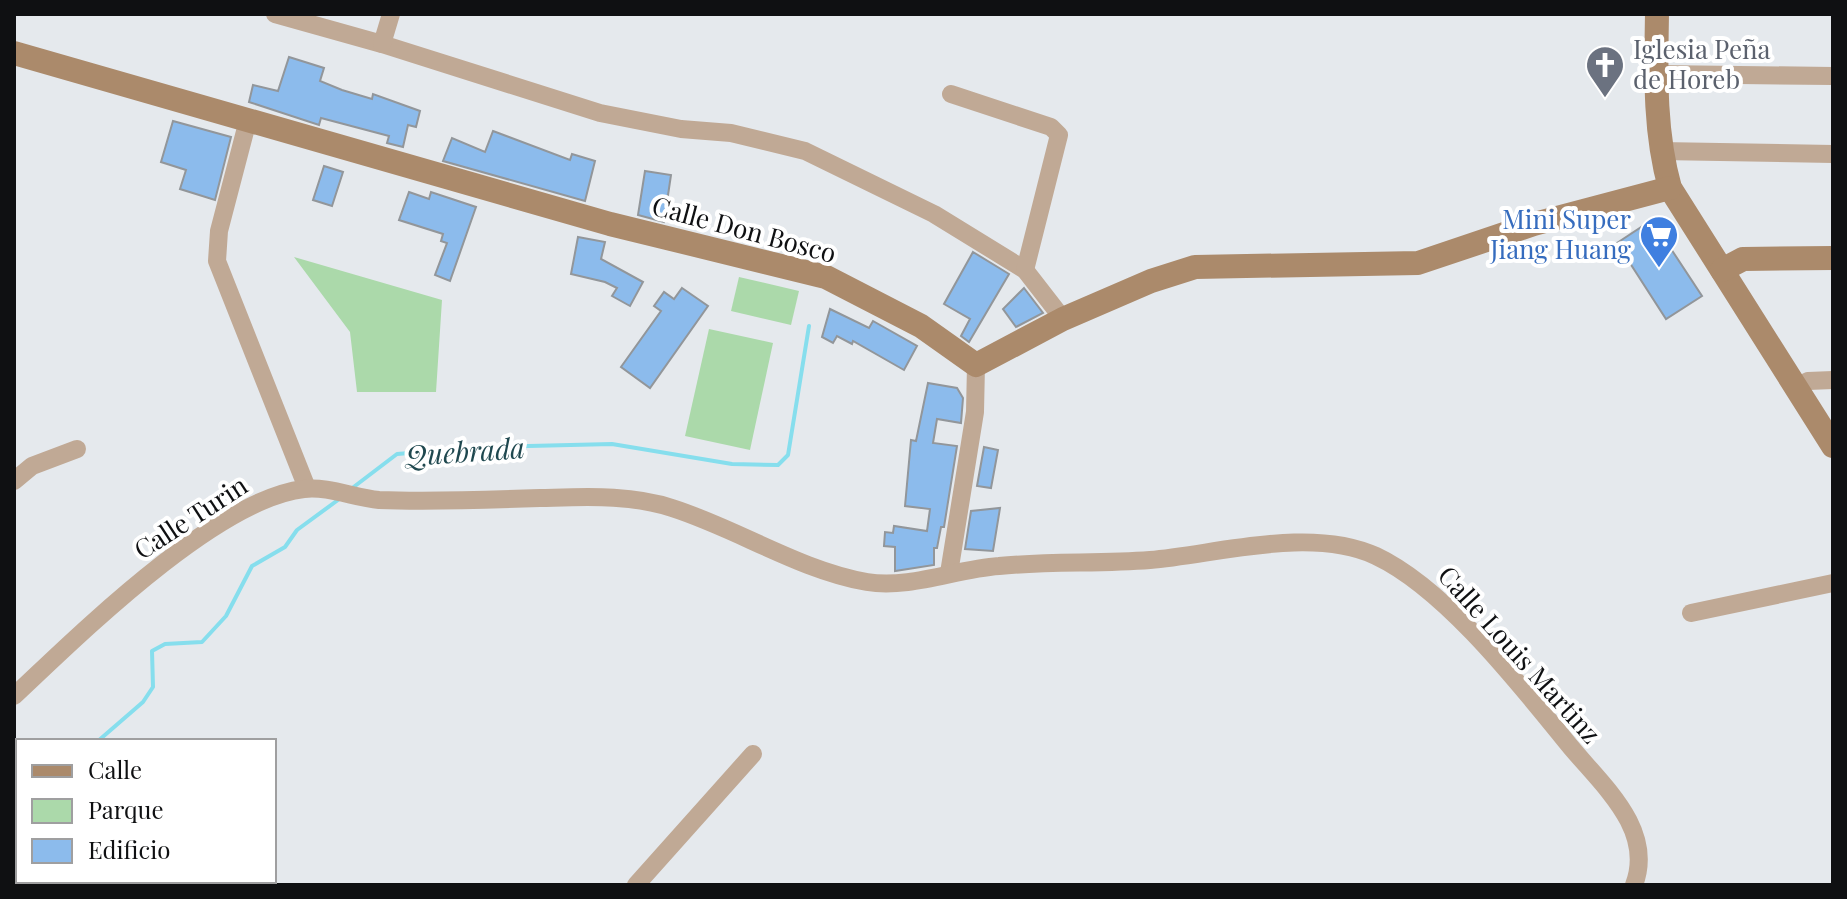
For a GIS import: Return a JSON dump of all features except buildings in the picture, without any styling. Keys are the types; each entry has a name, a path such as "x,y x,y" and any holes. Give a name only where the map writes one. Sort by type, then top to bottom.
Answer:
{"street":[{"path":"275,14 382,44 600,113 681,129 731,133 805,151 934,214 1025,270 1063,319"},
{"path":"382,44 391,14"},
{"path":"1657,14 1660,151 1670,188 1833,446"},
{"name":"Calle Don Bosco","path":"14,53 610,224 826,277 921,326 976,365"},
{"path":"1657,74 1833,76"},
{"path":"951,94 1051,127 1059,135 1025,270"},
{"path":"248,120 219,231 217,261 307,488"},
{"path":"1660,151 1833,154"},
{"path":"949,573 975,412 976,365 1063,319 1151,281 1195,267 1418,263 1534,224 1670,188"},
{"path":"1722,270 1743,259 1833,258"},
{"path":"1796,387 1808,381 1833,380"},
{"path":"14,481 32,466 77,449"},
{"name":"Calle Turin","path":"14,696 159,565 257,501 307,488 373,499 604,497 669,507 839,575 873,583 916,581 949,573"},
{"name":"Calle Louis Martinz","path":"949,573 997,566 1147,560 1288,544 1329,545 1370,553 1407,572 1452,613 1541,710 1624,814 1639,840 1641,855 1634,885"},
{"path":"1691,613 1833,583"},
{"path":"636,885 753,754"}],"green space":[{"path":"294,257 442,300 436,392 357,392 350,332"},
{"path":"739,277 799,291 791,325 731,311"},
{"path":"709,329 773,343 750,450 685,436"}],"waterway":[{"name":"Quebrada","path":"351,489 397,454 484,447 612,444 732,464 778,465 788,455 809,326"},
{"name":"Quebrada","path":"100,739 143,702 153,687 152,651 165,644 202,642 226,616 252,566 285,547 297,530 342,497"}],"place":[{"name":"Iglesia Peña de Horeb","path":"1605,99"},
{"name":"Mini Super Jiang Huang","path":"1659,269"}]}
